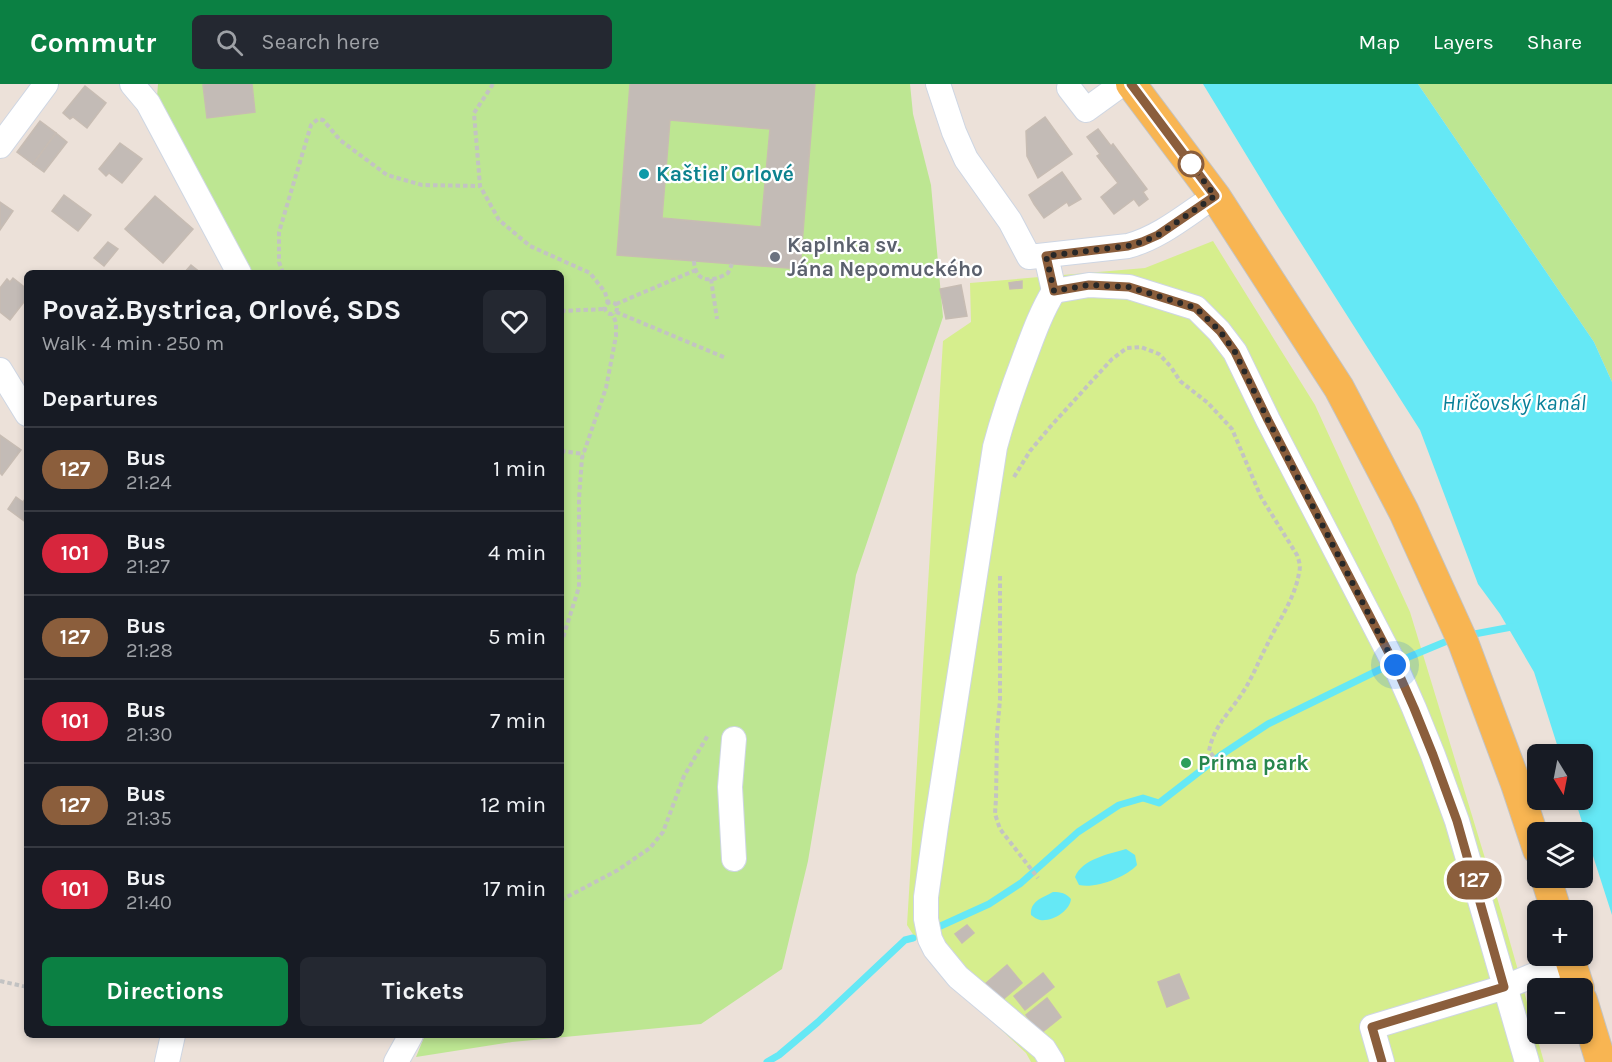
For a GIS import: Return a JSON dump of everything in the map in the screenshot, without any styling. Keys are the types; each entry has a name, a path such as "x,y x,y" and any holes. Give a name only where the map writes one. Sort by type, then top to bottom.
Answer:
{"main road":[{"path":"1131,84 1215,196 1339,388 1404,512 1463,642 1529,822"},
{"path":"1593,1036 1601,1062"}],"street":[{"path":"0,146 46,84"},
{"path":"132,84 148,103 237,270"},
{"path":"938,84 966,159 1010,221 1029,257 1128,246 1142,242 1158,235 1215,196"},
{"path":"1070,88 1086,110 1122,84"},
{"path":"1046,256 1054,291 1044,308 1027,349 1007,404 995,447 936,826 926,919 930,939 935,949 957,977 1044,1050 1052,1062"},
{"path":"1054,291 1089,285 1129,287 1196,308 1220,331 1235,352 1395,665 1414,708 1457,821 1527,1062"},
{"path":"0,370 24,409"},
{"path":"734,739 730,787 734,859"},
{"path":"1382,1062 1372,1027 1504,987 1552,966"},
{"path":"167,1062 172,1038"},
{"path":"396,1062 409,1038"}],"path":[{"path":"493,84 474,113 480,186 499,220 530,246 590,273 605,292 608,303 605,309"},
{"path":"282,270 279,262 279,232 311,125 318,119 323,120 340,140 387,175 422,185 480,186"},
{"path":"694,261 696,270 703,278 711,279 720,278 728,273 732,264"},
{"path":"608,303 616,304 696,270"},
{"path":"711,279 717,319"},
{"path":"564,634 579,586 579,498 584,454 606,388 616,336 615,313 618,308 616,304"},
{"path":"564,311 605,309"},
{"path":"605,309 607,313 615,313 726,358"},
{"path":"1011,487 1014,476 1030,451 1050,427 1112,359 1128,348 1141,347 1159,354 1180,381 1208,403 1232,429 1261,497 1297,555 1300,564 1294,591 1252,678 1212,738 1209,751 1224,769"},
{"path":"564,451 584,454"},
{"path":"1000,571 1000,700 994,814 1000,829 1038,878"},
{"path":"564,898 618,870 650,848 663,832 684,776 708,735"},
{"path":"0,981 24,986"}],"green space":[{"path":"158,84 910,84 913,114 931,185 943,317 856,575 808,861 782,969 701,1024 564,1037 564,270 250,270 157,97"},
{"path":"1418,84 1612,84 1612,382 1594,342"},
{"name":"Prima park","path":"1213,241 1315,405 1410,612 1527,1002 1527,1044 1539,1044 1544,1062 1031,1062 1026,1053 934,967 907,925 943,341 971,322 970,283 1145,268"},
{"path":"424,1038 554,1038 512,1042 416,1057"}],"water":[{"name":"Hričovský kanál","path":"1203,84 1418,84 1594,342 1612,382 1612,915 1593,856 1593,822 1582,822 1578,810 1593,810 1593,744 1557,744 1534,672 1500,614 1478,584 1420,430 1278,207"},
{"path":"1126,849 1135,855 1137,865 1132,869 1102,884 1079,885 1075,877 1084,866 1104,855"},
{"path":"1053,892 1063,893 1071,899 1067,908 1055,917 1045,920 1039,920 1031,915 1032,906"}],"building":[{"path":"252,84 255,112 207,118 203,85"},
{"name":"Kaštieľ Orlové","path":"630,84 815,84 800,269 617,255","holes":["670,120 770,129 761,227 662,218"]},
{"path":"85,86 106,103 87,128 73,117 70,119 63,113"},
{"path":"1045,117 1072,154 1038,178 1027,156 1026,131"},
{"path":"40,121 56,133 33,164 17,152"},
{"path":"1098,129 1111,146 1113,144 1147,189 1143,192 1148,199 1139,206 1134,199 1114,214 1101,197 1118,183 1097,156 1100,154 1087,137"},
{"path":"56,133 67,142 44,172 33,164"},
{"path":"120,143 142,159 122,183 109,173 106,176 99,169"},
{"path":"1062,172 1081,199 1069,206 1067,202 1044,218 1029,195"},
{"path":"64,195 91,215 78,231 52,211"},
{"path":"155,196 193,229 163,263 125,229"},
{"path":"0,202 13,211 0,230"},
{"path":"108,242 118,249 104,266 94,258"},
{"path":"191,265 197,270 187,270"},
{"path":"13,278 24,287 24,302 10,320 0,312 0,288 7,279 10,282"},
{"path":"1022,281 1022,288 1010,289 1009,283"},
{"path":"961,285 967,316 946,319 940,289"},
{"path":"0,435 21,450 2,475 0,473"},
{"path":"16,497 24,500 24,521 8,509"},
{"path":"967,925 974,933 962,943 955,934"},
{"path":"1007,965 1022,983 1000,1002 985,984"},
{"path":"1043,973 1054,987 1025,1010 1014,996"},
{"path":"1179,974 1189,998 1167,1007 1158,982"},
{"path":"1047,998 1061,1017 1040,1034 1026,1015"}],"waterway":[{"path":"1469,635 1517,626"},
{"path":"934,929 989,904 1021,883 1078,832 1119,805 1143,798 1159,803 1221,755 1268,724 1387,666 1452,639"},
{"path":"767,1062 779,1055 818,1022 905,940 913,938"}],"bus line":[{"name":"127","path":"1131,84 1215,196 1158,235 1142,242 1128,246 1046,256 1054,291 1089,285 1129,287 1196,308 1220,331 1235,352 1395,665 1414,708 1457,821 1504,987 1372,1027 1382,1062"}],"place":[{"name":"Kaštieľ Orlové","path":"644,174"},
{"name":"Kaplnka sv. Jána Nepomuckého","path":"775,257"},
{"name":"Prima park","path":"1186,763"}],"route":[{"path":"1191,164 1215,196 1158,235 1142,242 1128,246 1046,256 1054,291 1089,285 1129,287 1196,308 1220,331 1235,352 1395,665"}]}
